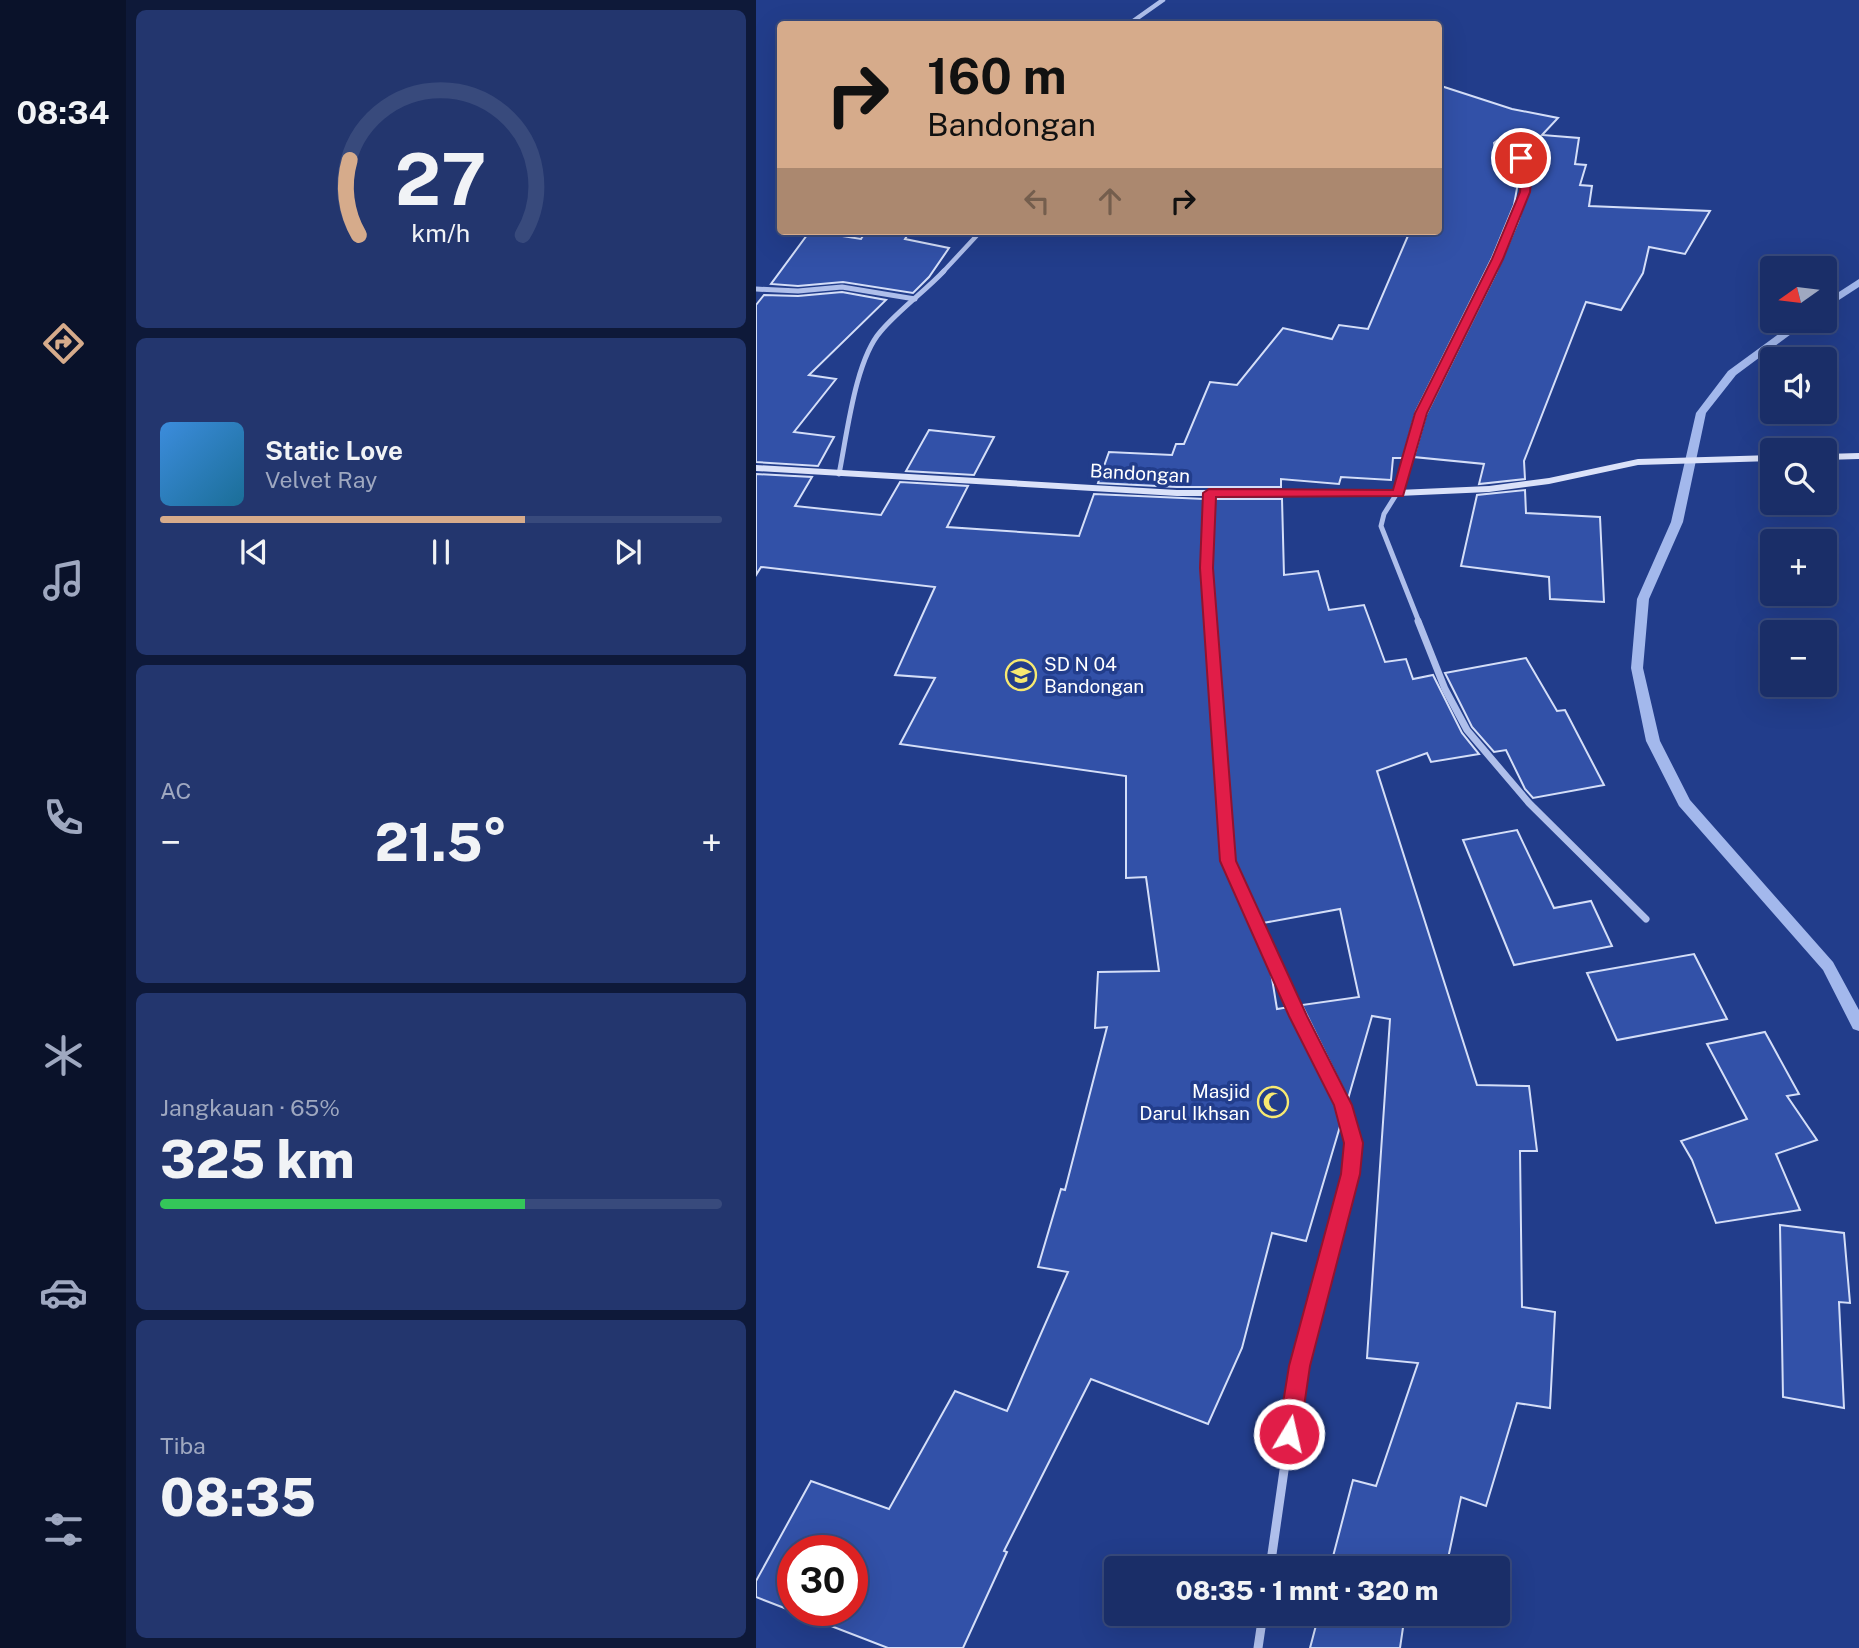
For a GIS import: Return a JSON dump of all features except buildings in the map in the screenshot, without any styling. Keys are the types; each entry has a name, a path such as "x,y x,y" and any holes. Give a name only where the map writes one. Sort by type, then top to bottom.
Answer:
{"street":[{"path":"1133,21 1163,0"},
{"path":"1498,145 1526,164 1525,192 1497,259 1421,413 1398,494 1384,510 1381,526 1445,689 1467,730 1529,803 1646,919"},
{"path":"839,474 862,368 870,348 880,332 977,235"},
{"path":"756,289 798,291 842,287 915,299"},
{"path":"1837,457 1859,456"},
{"name":"Bandongan","path":"756,468 1209,493 1398,494 1489,489 1549,481 1611,466 1669,460 1760,458"},
{"path":"1209,493 1206,568 1228,861 1293,1005 1343,1105 1354,1143 1350,1174 1299,1366 1272,1556"},
{"path":"1258,1648 1261,1626"}],"waterway":[{"path":"1838,297 1859,282"},
{"path":"1787,333 1732,373 1701,413 1677,522 1643,599 1637,668 1653,741 1684,803 1828,966 1859,1025"}],"place":[{"name":"SD N 04 Bandongan","path":"1021,675"},
{"name":"Masjid Darul Ikhsan","path":"1273,1102"}],"route":[{"path":"1289,1434 1299,1366 1350,1174 1354,1143 1343,1105 1298,1016 1228,861 1206,568 1209,493 1398,494 1421,413 1448,353 1497,259 1525,192 1527,170 1521,158"}]}
